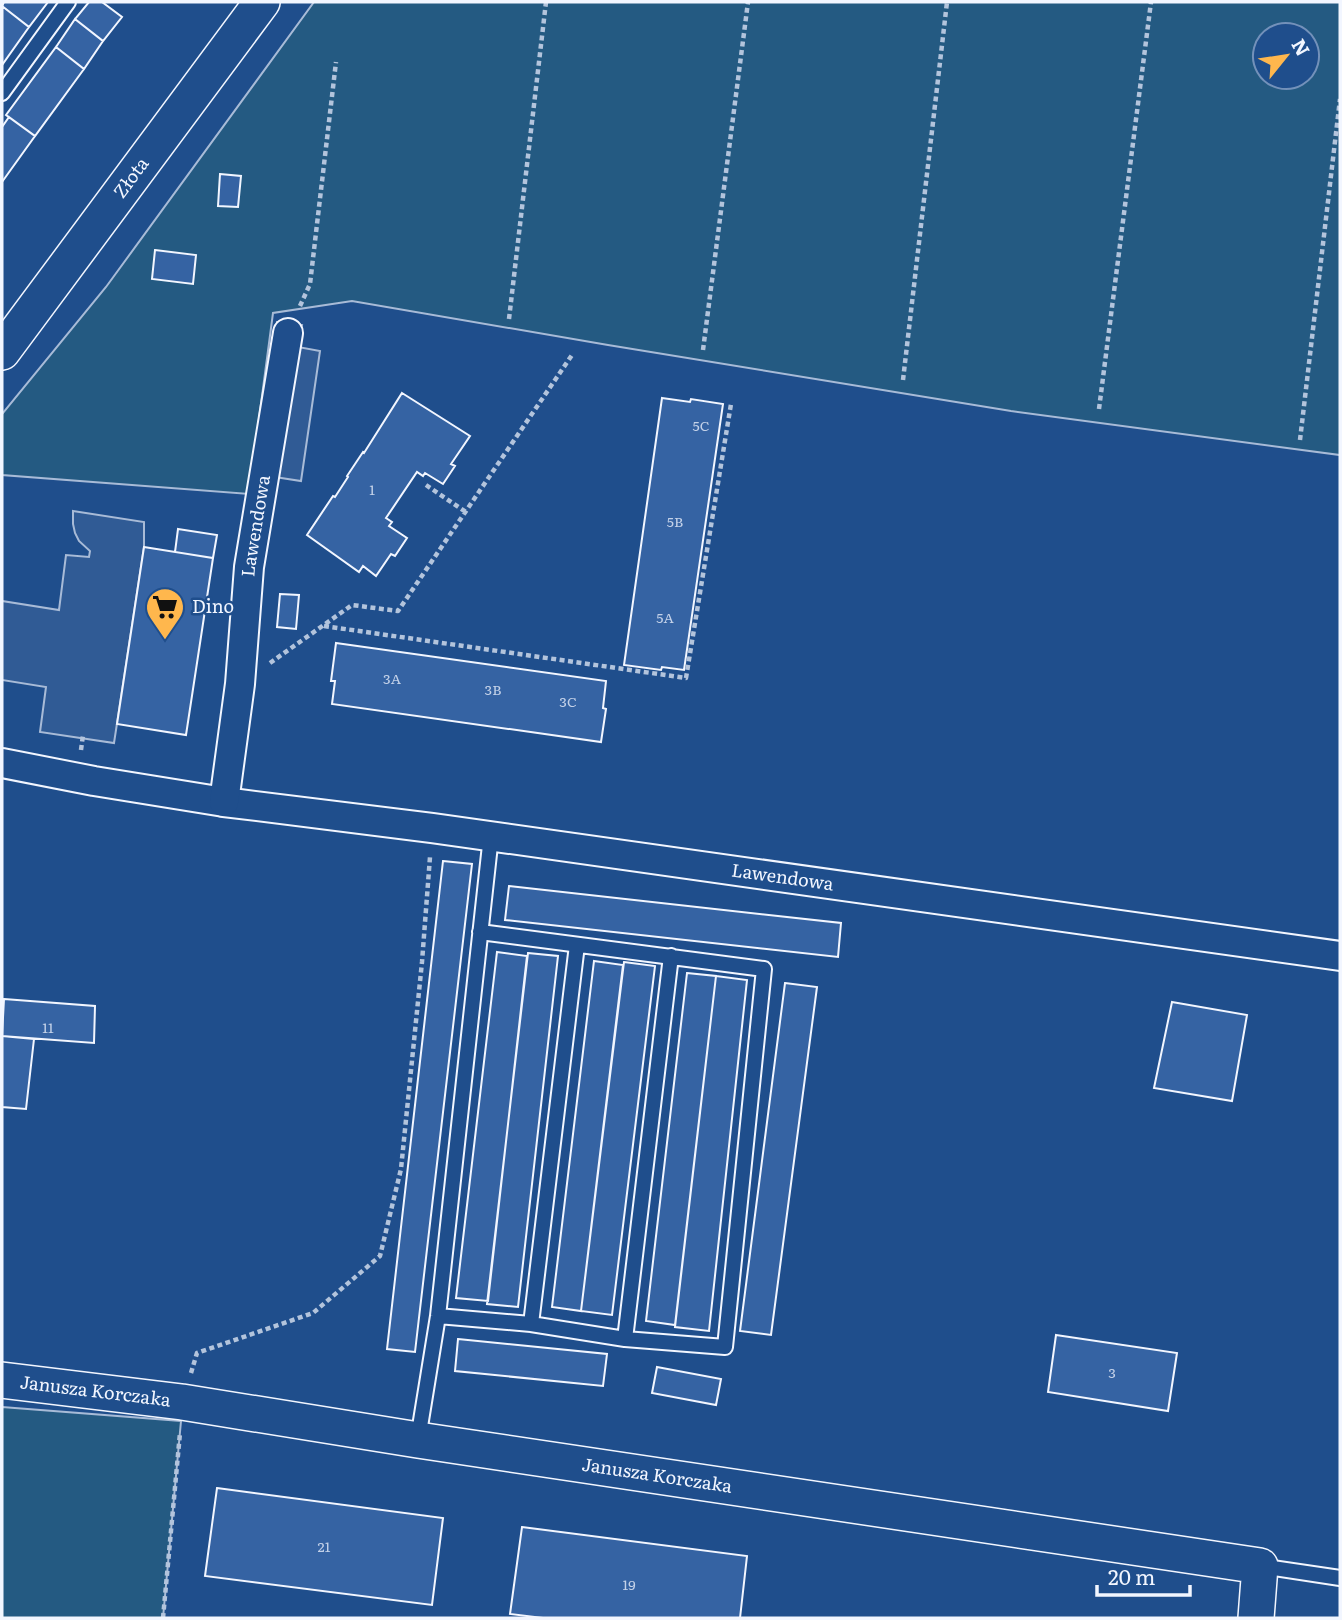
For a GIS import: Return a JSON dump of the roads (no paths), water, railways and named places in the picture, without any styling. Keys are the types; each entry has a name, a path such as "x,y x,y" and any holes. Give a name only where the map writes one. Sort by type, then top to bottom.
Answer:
{"street":[{"name":"Złota","path":"2,352 262,2"},
{"name":"Lawendowa","path":"224,803 240,684 249,567 288,332"},
{"name":"Lawendowa","path":"2,763 224,803 491,836 1340,956"},
{"name":"Janusza Korczaka","path":"2,1380 182,1402 1260,1566"},
{"path":"1255,1618 1260,1566"}],"lane":[{"path":"2,93 68,2"},
{"path":"418,1440 438,1315 491,836"},
{"path":"438,1315 531,1324 625,1339 724,1347 764,969 480,932"},
{"path":"531,1324 577,945"},
{"path":"625,1339 671,957"},
{"path":"1260,1566 1340,1578"}],"place":[{"name":"Dino","path":"165,641"}]}
